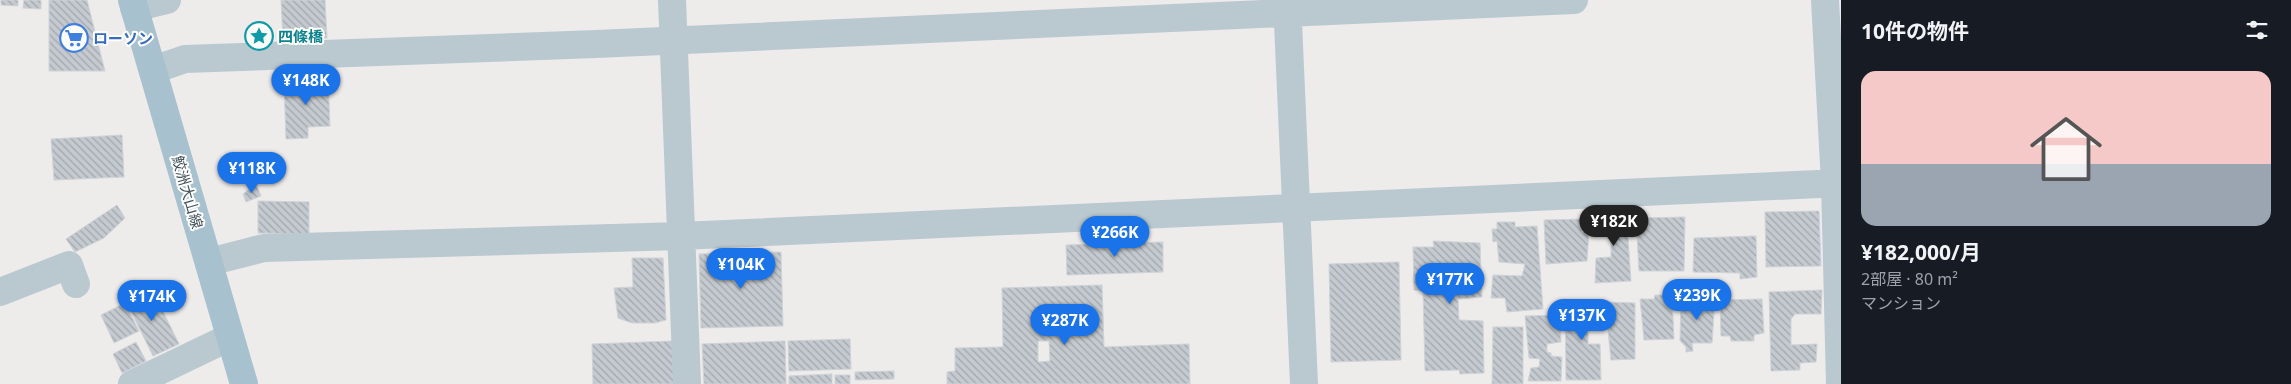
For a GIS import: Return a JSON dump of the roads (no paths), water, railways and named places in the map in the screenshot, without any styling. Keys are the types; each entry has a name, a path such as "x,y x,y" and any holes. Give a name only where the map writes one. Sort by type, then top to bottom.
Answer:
{"main road":[{"name":"鮫洲大山線","path":"133,4 244,384"}],"street":[{"path":"133,4 167,0"},
{"path":"672,0 687,384"},
{"path":"153,70 185,60 674,40 1288,6 1574,0"},
{"path":"1825,0 1838,183 1840,384"},
{"path":"1288,6 1304,384"},
{"path":"209,262 264,248 681,236 1838,183"},
{"path":"0,292 70,265 76,284"},
{"path":"132,384 230,337"}],"place":[{"name":"四條橋","path":"259,36"},
{"name":"ローソン","path":"74,38"}]}
